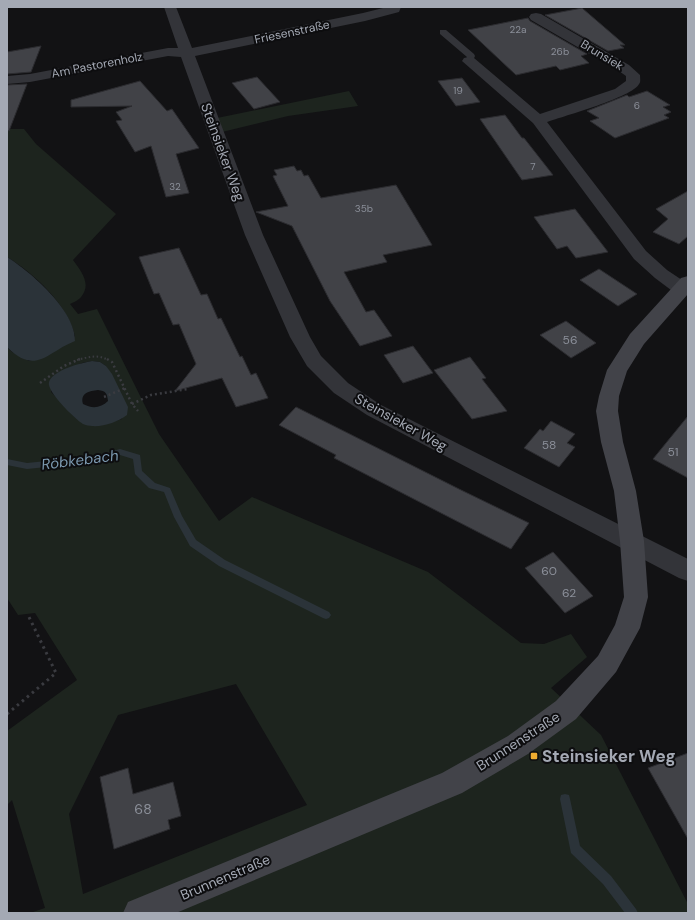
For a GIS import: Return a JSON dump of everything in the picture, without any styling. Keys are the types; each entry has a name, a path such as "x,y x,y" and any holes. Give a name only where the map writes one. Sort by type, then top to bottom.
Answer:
{"street":[{"name":"Steinsieker Weg","path":"170,7 254,235 300,337 314,361 341,388 374,410 688,571"},
{"name":"Friesenstraße","path":"186,53 365,17 394,9 395,7"},
{"name":"Brunsiek","path":"536,17 624,68 633,75 633,84 620,92 538,120"},
{"name":"Am Pastorenholz","path":"7,80 30,78 168,52 186,53"},
{"path":"469,61 538,120 640,255 661,274 685,286"},
{"name":"Brunnenstraße","path":"139,913 452,783 518,744 566,710 607,664 627,628 636,597 632,541 626,491 612,442 607,411 609,396 617,370 637,339 685,286"}],"lane":[{"path":"443,32 471,56 469,61"}],"path":[{"path":"40,383 52,373 80,359 93,356 102,356 108,358 112,362 132,404 138,411"},
{"path":"106,396 125,388"},
{"path":"132,404 157,394 171,393 188,389"},
{"path":"7,714 56,674 29,618"}],"shaded area":[{"path":"349,91 358,106 288,116 222,132 217,118"},
{"path":"7,129 24,129 36,144 116,214 73,260 84,278 86,287 80,298 70,304 78,314 97,309 159,434 219,521 252,497 428,572 521,643 544,644 571,634 587,657 551,688 601,735 688,904 688,913 30,913 45,908 12,800 7,805 7,731 77,680 35,613 18,615 7,598 7,347 12,352 29,361 54,351 75,336 71,324 57,301 39,281 7,257","holes":["92,361 100,362 106,366 122,419 97,424 89,424 81,421 51,392 55,375 82,363","236,684 307,805 83,894 69,814 118,715"]},
{"path":"7,257 28,272 60,305 68,317 73,329 75,341 41,359 34,361 26,360 17,356 7,347"},
{"path":"92,361 100,362 106,366 112,374 128,407 127,415 110,424 91,426 83,424 74,417 56,398 49,386 49,382 52,378 61,371 75,365","holes":["101,390 106,393 108,401 96,407 90,407 83,404 82,400 86,393"]}],"building":[{"path":"582,8 625,45 620,45 624,48 608,51 545,15"},
{"path":"528,18 530,21 587,54 581,56 589,63 560,70 556,66 516,75 468,30"},
{"path":"41,46 31,72 7,74 7,52"},
{"path":"257,77 280,102 254,109 232,83"},
{"path":"462,78 480,102 456,106 438,81"},
{"path":"140,81 167,111 172,109 199,148 176,154 189,193 166,197 151,146 135,152 116,121 122,120 116,112 132,106 71,107 71,100"},
{"path":"27,84 9,131 7,130 7,85"},
{"path":"647,91 670,105 663,107 671,112 664,115 669,118 615,138 590,121 599,118 587,111 627,95 629,97"},
{"path":"505,115 553,175 522,180 480,119"},
{"path":"294,166 297,171 301,170 304,176 308,175 321,198 396,185 432,245 383,255 387,262 344,272 366,312 374,310 392,336 360,346 330,301 292,226 256,212 288,206 273,176 277,175 274,170"},
{"path":"688,191 688,236 679,244 653,232 668,219 656,209"},
{"path":"575,209 608,252 576,258 567,246 557,249 534,217"},
{"path":"179,248 201,295 207,294 218,319 221,318 240,357 242,356 251,375 256,373 268,398 236,407 222,378 175,391 196,364 179,324 173,325 159,293 154,294 139,257"},
{"path":"599,269 637,294 618,306 580,280"},
{"path":"566,321 596,343 571,358 540,335"},
{"path":"413,346 433,373 403,383 384,355"},
{"path":"470,357 486,378 482,379 507,411 472,419 434,370"},
{"path":"296,407 529,523 511,549 334,458 336,455 279,425"},
{"path":"688,416 688,478 653,459"},
{"path":"551,421 575,434 567,443 575,447 559,467 524,448 540,429 543,431"},
{"path":"553,552 593,596 565,613 525,568"},
{"path":"688,753 688,839 648,768"},
{"path":"128,768 133,794 173,782 181,816 168,820 170,829 114,849 100,777"}],"waterway":[{"path":"7,462 27,466 95,459 120,452 137,457 138,472 152,486 167,490 178,517 193,543 222,563 326,615"},
{"name":"Röbkebach","path":"565,799 575,849 607,880 632,913"}],"place":[{"name":"Steinsieker Weg","path":"534,756"}]}
